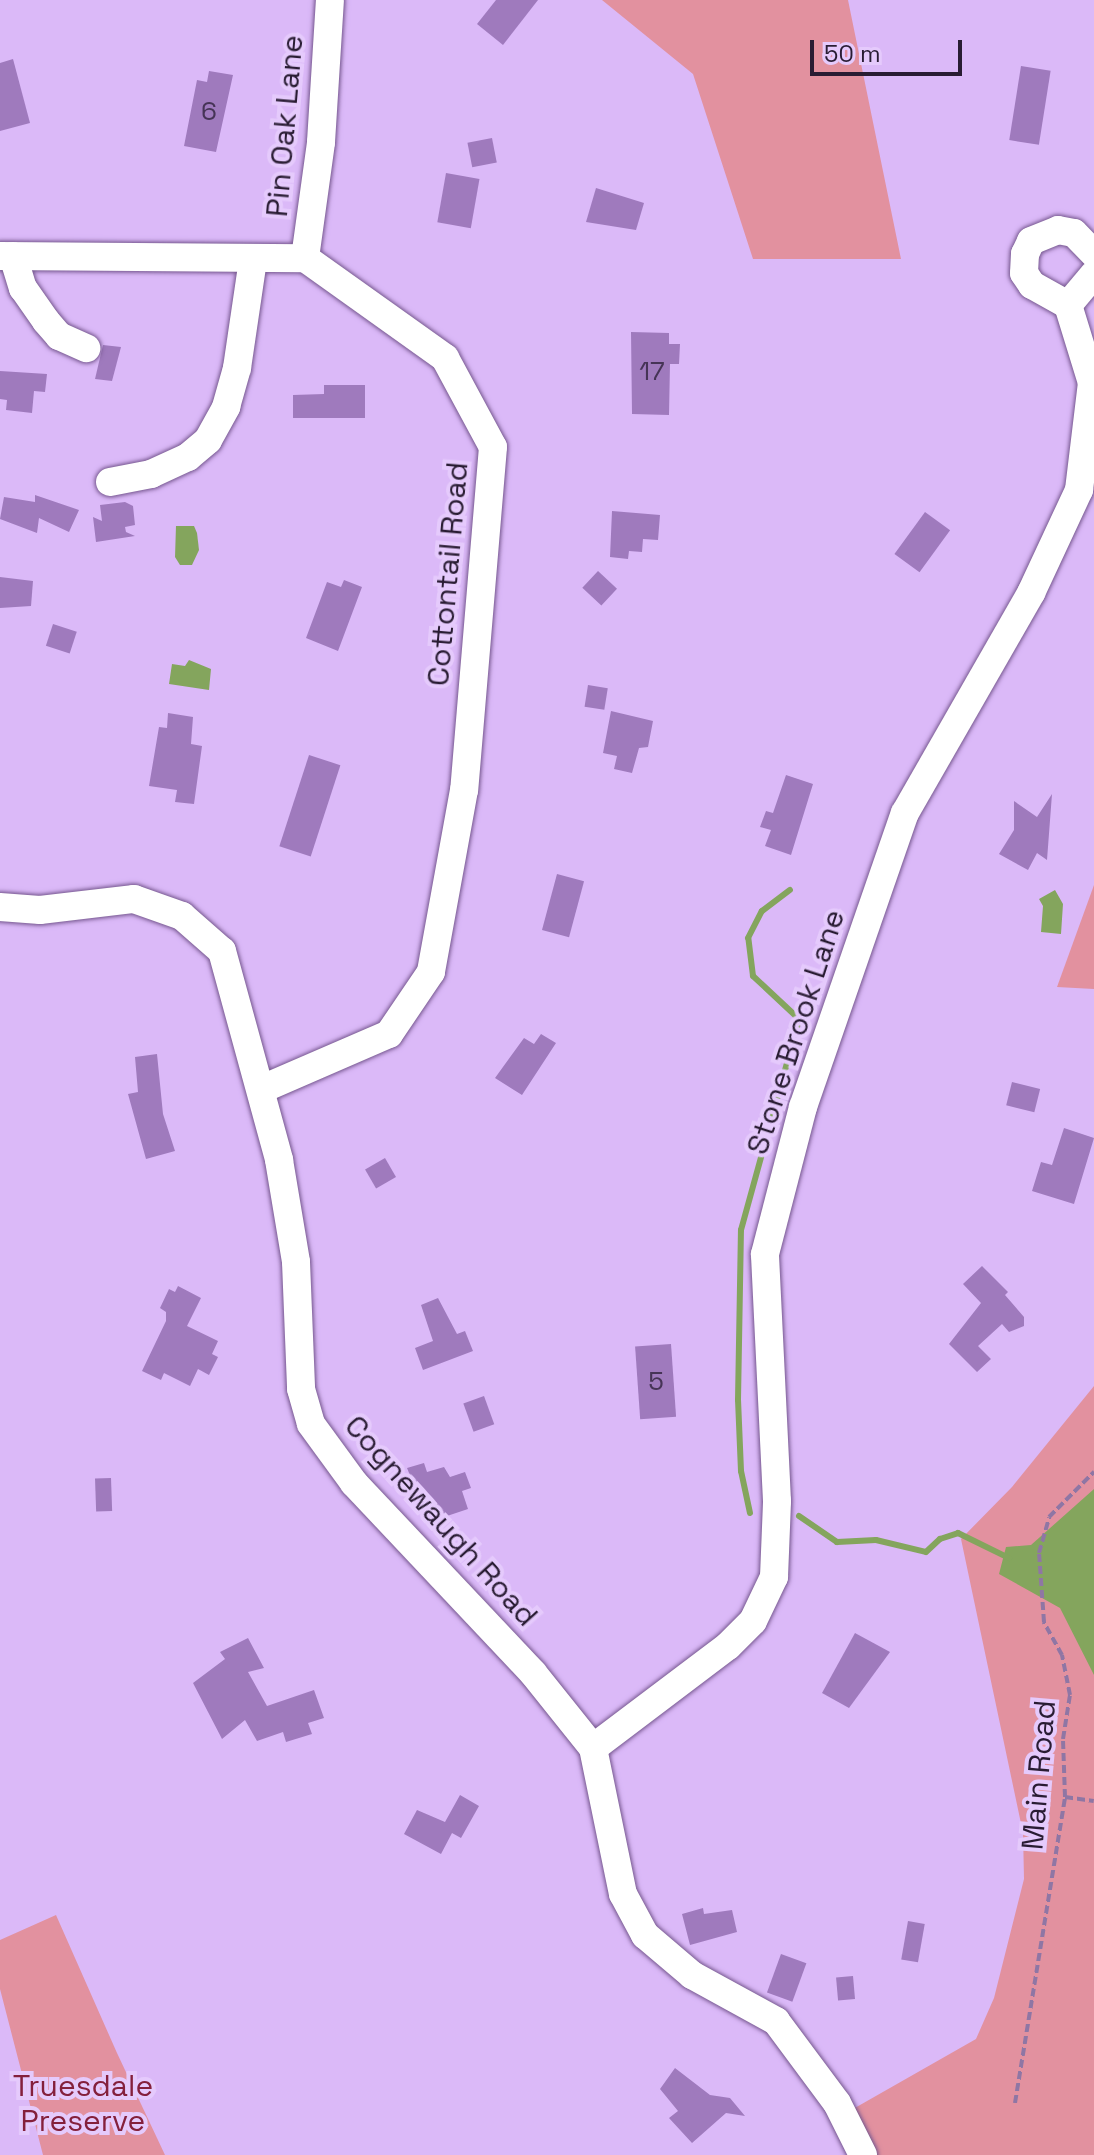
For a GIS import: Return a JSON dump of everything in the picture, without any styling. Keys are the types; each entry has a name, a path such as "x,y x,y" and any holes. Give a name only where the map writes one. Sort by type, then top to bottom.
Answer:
{"street":[{"name":"Pin Oak Lane","path":"305,258 321,142 330,0"},
{"path":"1094,254 1074,233 1044,232 1031,241 1024,273 1043,294 1068,305 1094,274"},
{"path":"86,348 69,343 46,321 23,288 7,256 305,258"},
{"name":"Cottontail Road","path":"262,1089 389,1034 431,972 464,790 490,509 493,447 445,358 305,258"},
{"path":"110,482 151,474 188,457 208,440 226,407 237,368 253,259"},
{"name":"Stone Brook Lane","path":"593,1748 728,1646 753,1621 774,1577 777,1501 765,1254 803,1107 905,813 1031,593 1079,490 1092,383 1068,305"},
{"name":"Cognewaugh Road","path":"0,907 40,910 134,899 182,916 222,951 262,1089 296,1262 301,1389 311,1424 354,1483 533,1673 593,1748 623,1894 645,1935 692,1975 776,2021 837,2103 863,2155"}],"path":[{"name":"Main Road","path":"1015,2103 1065,1797 1063,1739 1070,1695 1062,1655 1044,1622 1039,1553 1049,1517 1094,1472"},
{"path":"1065,1797 1094,1801"}],"green space":[{"path":"602,0 848,0 901,259 753,259 693,74"},
{"path":"1094,885 1094,989 1057,987"},
{"path":"1094,1386 1094,2155 875,2155 846,2113 976,2039 994,1998 1024,1879 1023,1833 961,1539 1012,1487"},
{"name":"Truesdale Preserve","path":"56,1915 165,2155 43,2155 0,1989 0,1940"}],"shaded area":[{"path":"176,526 194,526 197,533 199,550 192,565 180,565 175,557"},
{"path":"189,660 211,669 209,690 169,684 172,664 185,666"},
{"path":"1055,890 1063,904 1061,934 1041,932 1043,906 1039,899"},
{"path":"1094,1489 1094,1675 1060,1608 999,1574 1006,1547 1031,1545"}],"building":[{"path":"496,0 538,0 503,45 477,24"},
{"path":"13,59 30,123 0,131 0,63"},
{"path":"1021,66 1051,71 1039,145 1009,140"},
{"path":"209,71 233,75 216,152 184,146 197,80 207,82"},
{"path":"492,138 497,163 472,167 467,143"},
{"path":"446,173 479,179 471,228 437,222"},
{"path":"596,188 644,203 636,230 586,222"},
{"path":"631,332 669,333 669,344 680,344 679,364 670,364 669,415 632,414"},
{"path":"103,345 121,347 112,381 95,379"},
{"path":"0,371 47,374 45,392 34,391 32,413 6,410 7,400 0,399"},
{"path":"324,385 365,385 365,418 293,418 293,395 324,394"},
{"path":"35,495 79,510 69,532 39,518 37,533 0,519 4,497 35,502"},
{"path":"125,502 133,506 135,525 125,527 126,532 135,536 96,542 93,517 102,521 100,505"},
{"path":"612,511 660,515 658,540 643,539 642,552 629,551 628,559 610,557"},
{"path":"925,512 950,530 920,572 894,554"},
{"path":"598,571 617,589 601,606 582,588"},
{"path":"0,577 33,581 31,606 0,608"},
{"path":"344,580 362,587 338,651 306,638 327,582 341,587"},
{"path":"53,624 77,632 70,654 46,646"},
{"path":"588,685 608,688 604,710 585,707"},
{"path":"611,711 653,721 648,747 639,748 632,773 614,769 617,756 603,753"},
{"path":"168,713 193,717 191,744 202,746 194,804 175,802 177,790 149,786 159,727 167,728"},
{"path":"309,755 340,765 311,856 279,846"},
{"path":"786,775 813,784 791,855 765,846 771,830 760,827 766,811 773,813"},
{"path":"1052,794 1047,860 1037,853 1028,870 999,854 1014,830 1014,801 1037,817"},
{"path":"557,874 584,881 569,937 542,930"},
{"path":"541,1034 556,1043 522,1095 495,1078 524,1038 534,1044"},
{"path":"157,1054 163,1114 175,1151 146,1159 128,1094 138,1092 135,1057"},
{"path":"1012,1082 1040,1089 1034,1112 1006,1105"},
{"path":"1064,1128 1094,1138 1074,1204 1032,1191 1041,1162 1052,1165"},
{"path":"385,1158 396,1177 376,1189 365,1170"},
{"path":"982,1266 1008,1292 1005,1295 1024,1317 1024,1326 1009,1332 1002,1324 978,1346 991,1359 977,1372 949,1344 981,1303 963,1284"},
{"path":"178,1286 201,1298 187,1326 218,1341 212,1354 218,1357 209,1375 198,1369 190,1386 164,1373 161,1380 142,1371 166,1321 166,1312 160,1308 169,1289 175,1292"},
{"path":"438,1298 457,1334 465,1331 473,1351 423,1370 415,1348 433,1341 421,1305"},
{"path":"671,1344 676,1417 640,1419 635,1347"},
{"path":"484,1396 494,1424 474,1432 463,1404"},
{"path":"424,1463 427,1472 444,1467 450,1477 465,1472 471,1488 462,1491 468,1509 429,1522 407,1468"},
{"path":"111,1478 112,1511 96,1512 95,1479"},
{"path":"855,1633 890,1652 849,1708 822,1693"},
{"path":"248,1638 264,1668 248,1672 267,1706 314,1690 324,1718 308,1723 312,1734 286,1742 283,1732 257,1741 245,1720 222,1739 193,1683 225,1659 220,1652"},
{"path":"460,1795 479,1806 461,1838 452,1833 441,1854 404,1834 417,1810 445,1822"},
{"path":"703,1908 704,1914 732,1910 737,1932 690,1945 682,1914"},
{"path":"908,1921 925,1924 918,1962 901,1959"},
{"path":"781,1954 806,1963 792,2002 767,1993"},
{"path":"853,1976 855,1999 838,2000 836,1977"},
{"path":"675,2068 710,2095 730,2098 745,2116 726,2113 692,2143 669,2118 678,2111 660,2089"}],"waterway":[{"path":"750,1513 741,1471 738,1400 741,1230 799,1019 753,976 748,938 762,911 790,890"},
{"path":"799,1516 837,1542 876,1540 926,1552 940,1539 958,1533 1009,1558"}]}
